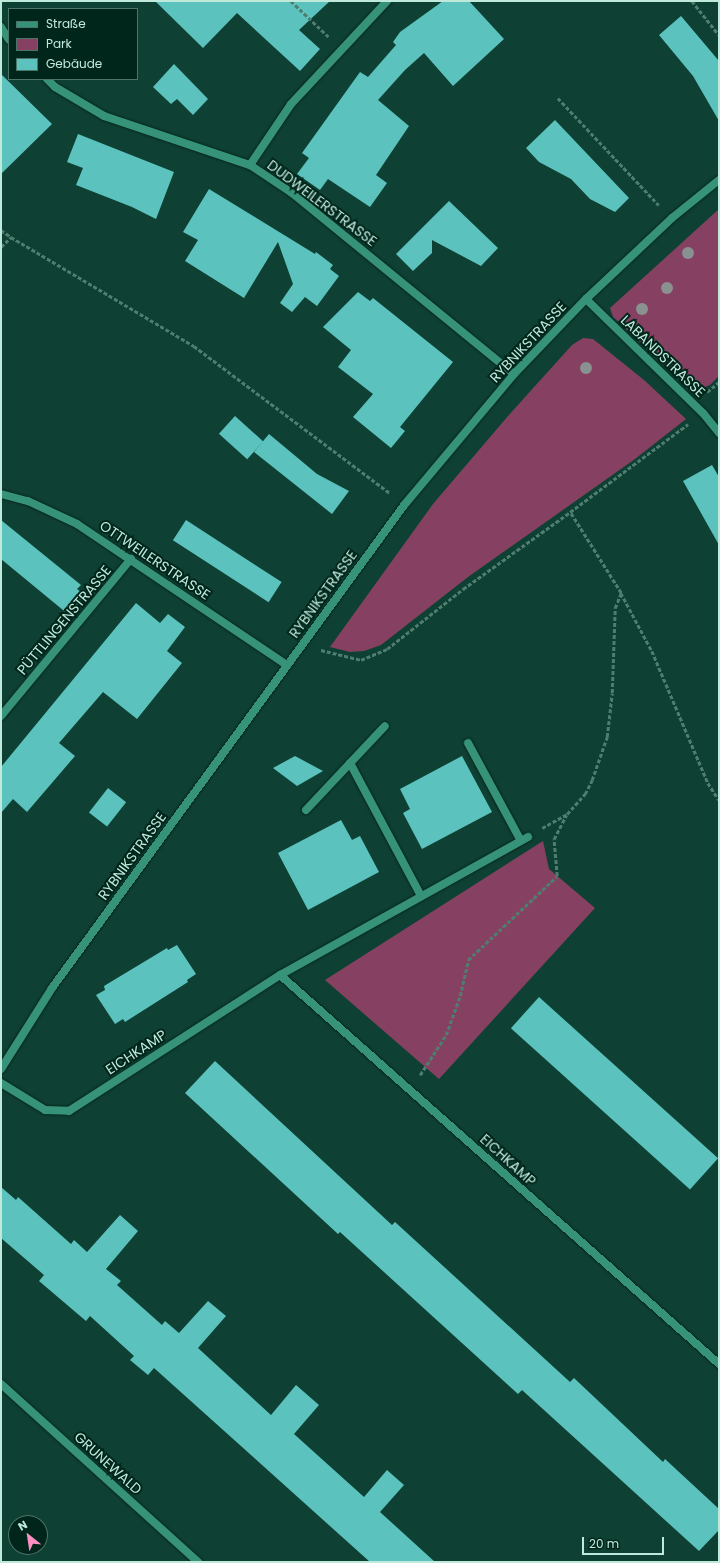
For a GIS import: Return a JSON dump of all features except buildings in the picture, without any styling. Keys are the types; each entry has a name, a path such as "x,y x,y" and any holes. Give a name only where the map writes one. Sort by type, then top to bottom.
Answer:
{"street":[{"path":"250,165 291,104 340,48 387,1"},
{"path":"1,27 8,38"},
{"name":"DUDWEILERSTRASSE","path":"47,80 55,88 104,116 250,165 292,193 514,374"},
{"name":"RYBNIKSTRASSE","path":"1,1069 52,988 405,504 514,374 586,299 672,218 719,180"},
{"name":"LABANDSTRASSE","path":"586,299 702,413 719,433"},
{"name":"OTTWEILERSTRASSE","path":"1,494 28,501 77,524 287,665"},
{"name":"PÜTTLINGENSTRASSE","path":"1,716 131,560"},
{"path":"306,810 385,726"},
{"path":"468,743 524,839"},
{"path":"350,763 420,896"},
{"name":"EICHKAMP","path":"1,1083 45,1110 69,1111 280,975 524,839"},
{"name":"EICHKAMP","path":"280,975 719,1364"},
{"name":"GRUNEWALD","path":"1,1384 198,1562"}],"path":[{"path":"291,1 340,48"},
{"path":"692,1 719,35"},
{"path":"558,98 672,218"},
{"path":"1,230 194,346 405,504"},
{"path":"1,247 11,237"},
{"path":"301,645 361,660 387,649 463,589 570,512 702,413"},
{"path":"570,512 621,593 652,651 708,783 719,800"},
{"path":"420,1075 446,1035 460,996 468,960 557,876 554,840 567,814 585,794 592,780 607,737 612,693 615,608 621,593"},
{"path":"524,839 567,814"}],"green space":[{"path":"719,209 719,376 710,385 694,391 613,317 610,308"},
{"path":"583,338 593,339 644,380 686,419 635,459 468,577 381,645 364,651 350,652 330,647 433,504 508,416 572,345"},
{"path":"543,841 549,869 595,908 439,1079 325,980"}]}
